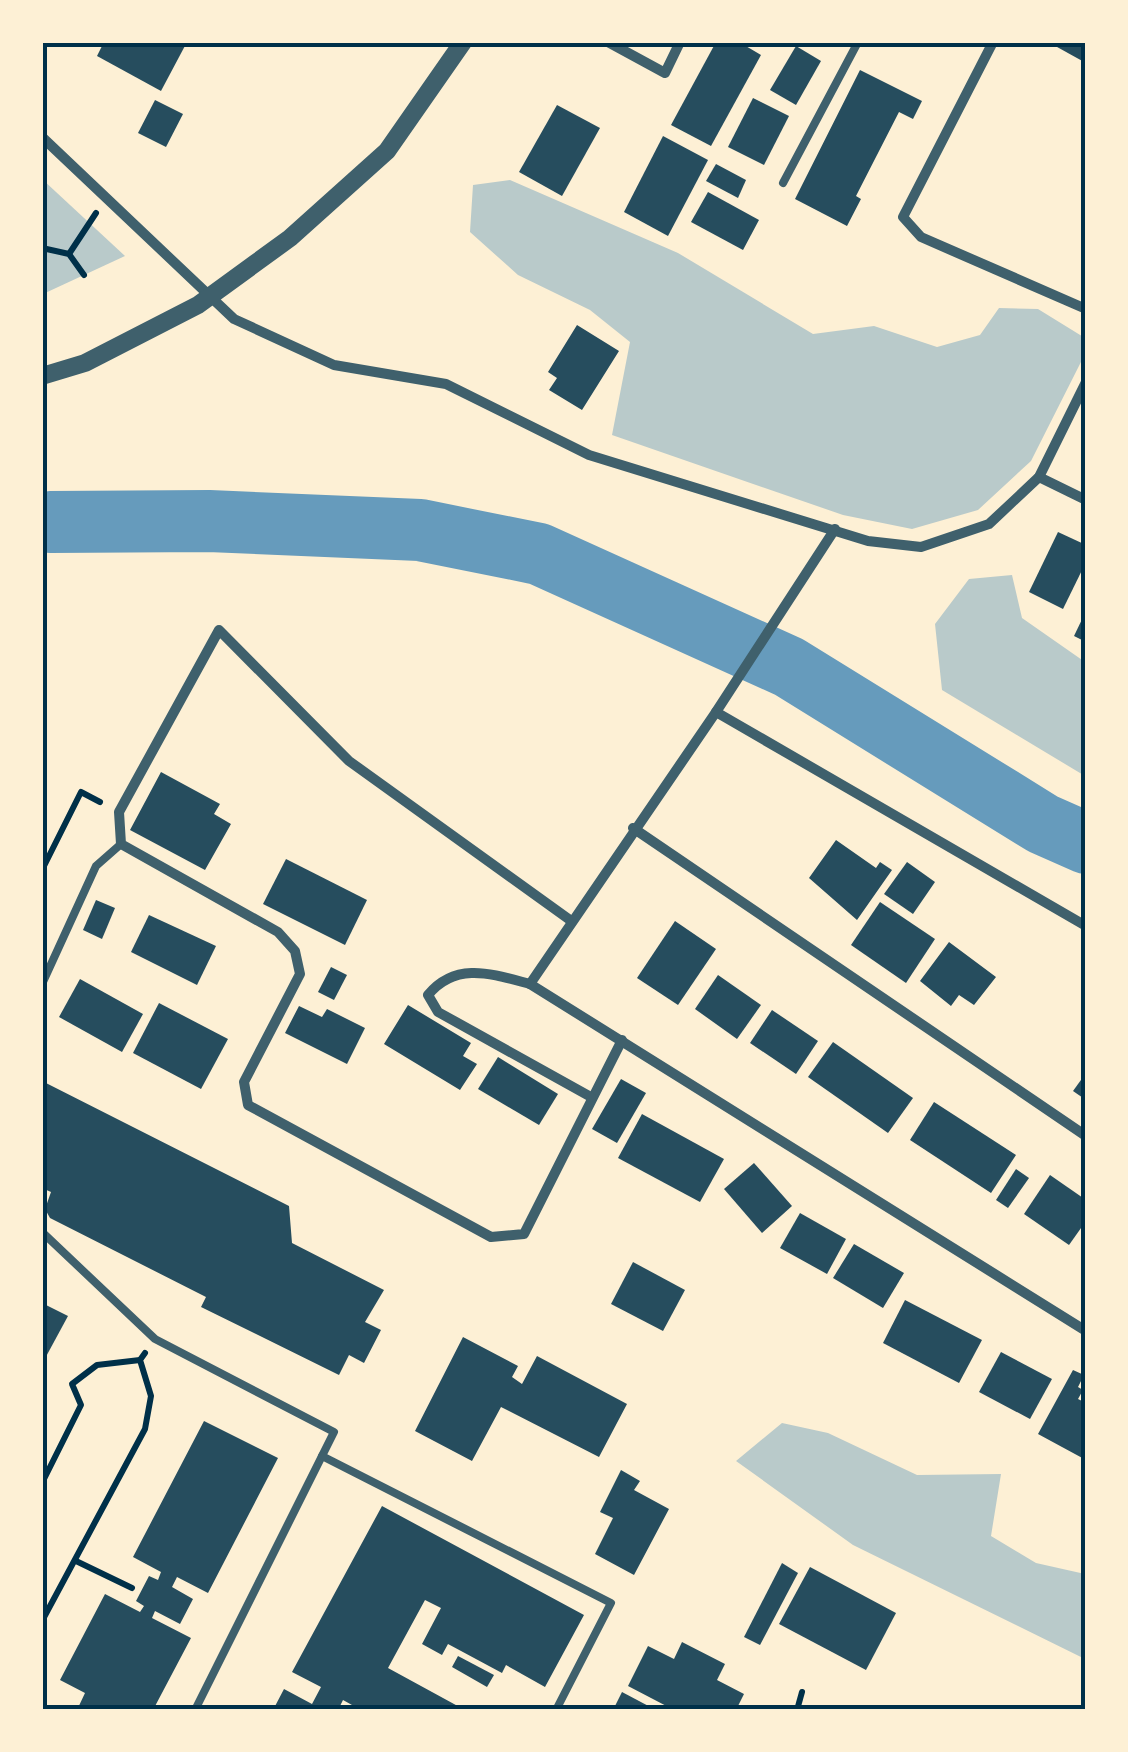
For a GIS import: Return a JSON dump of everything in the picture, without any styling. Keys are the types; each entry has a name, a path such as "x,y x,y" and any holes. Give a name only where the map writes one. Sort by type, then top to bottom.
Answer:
{"street":[{"path":"42,376 85,363 198,305 290,238 388,150 463,42"},
{"path":"608,42 665,73 680,42"},
{"path":"993,42 903,217 920,237 1086,309"},
{"path":"42,137 234,319 334,365 446,384 588,455 836,528 868,541 921,546 990,524 1039,477 1086,382"},
{"path":"1039,477 1086,500"},
{"path":"530,984 836,528"},
{"path":"570,920 349,761 219,630 118,812 120,844 278,932 295,951 300,974 244,1082 248,1105 491,1237 524,1234 622,1040"},
{"path":"716,712 1086,926"},
{"path":"632,828 1086,1136"},
{"path":"590,1097 438,1012 428,996 458,972 489,973 530,984 1086,1331"}],"lane":[{"path":"784,183 858,42"},
{"path":"42,984 96,866 120,844"},
{"path":"42,1232 155,1339 334,1432 194,1710"},
{"path":"322,1456 611,1603 556,1710"}],"path":[{"path":"68,254 106,198"},
{"path":"42,248 68,254 84,275"},
{"path":"42,870 81,792"},
{"path":"42,1483 46,1468 81,1406 72,1384 97,1364 140,1360 155,1339"},
{"path":"42,1622 145,1430 151,1396 140,1360"},
{"path":"76,1562 132,1588"},
{"path":"797,1710 802,1692"}],"shaded area":[{"path":"42,179 125,256 43,294 42,294"},
{"path":"510,180 678,253 813,334 874,326 937,347 980,335 999,308 1038,309 1085,338 1085,354 1031,461 978,510 912,529 843,515 612,435 630,342 590,310 518,275 470,232 473,185"},
{"path":"1012,575 1022,618 1085,662 1085,776 942,690 935,624 969,579"},
{"path":"782,1423 828,1433 917,1475 1001,1474 991,1536 1036,1563 1085,1574 1085,1659 853,1545 736,1461"}],"building":[{"path":"104,42 187,42 161,91 97,56"},
{"path":"716,42 739,42 761,55 711,146 671,125"},
{"path":"1048,42 1086,42 1086,63"},
{"path":"796,46 821,61 796,105 770,90"},
{"path":"860,70 922,101 913,119 899,112 856,196 861,199 847,226 795,199"},
{"path":"753,98 789,116 764,165 728,147"},
{"path":"155,100 183,114 166,147 138,133"},
{"path":"557,105 600,128 562,196 519,172"},
{"path":"663,136 708,160 668,236 624,212"},
{"path":"716,164 746,180 738,198 706,181"},
{"path":"708,192 759,220 743,250 691,222"},
{"path":"577,325 619,351 582,410 549,390 557,378 548,372"},
{"path":"1058,532 1086,545 1086,562 1063,609 1029,592"},
{"path":"1086,611 1086,642 1074,636"},
{"path":"161,772 220,804 214,814 231,824 205,870 130,830"},
{"path":"836,840 876,868 880,862 892,870 857,920 809,878"},
{"path":"286,859 367,900 345,945 263,904"},
{"path":"907,862 935,882 913,914 884,894"},
{"path":"96,900 115,908 102,939 83,930"},
{"path":"880,902 935,939 906,983 851,945"},
{"path":"149,915 216,946 197,985 131,952"},
{"path":"675,921 716,949 678,1005 637,978"},
{"path":"949,942 996,977 974,1005 959,995 951,1006 920,981"},
{"path":"331,967 347,975 334,1000 318,992"},
{"path":"718,975 761,1005 737,1039 695,1009"},
{"path":"80,979 143,1014 122,1052 59,1017"},
{"path":"159,1003 228,1039 201,1089 133,1053"},
{"path":"408,1005 471,1043 463,1056 477,1064 460,1090 384,1044"},
{"path":"299,1006 322,1017 327,1009 365,1028 347,1064 285,1033"},
{"path":"772,1010 818,1041 796,1074 750,1043"},
{"path":"833,1042 913,1098 888,1133 808,1077"},
{"path":"498,1057 558,1094 539,1125 478,1089"},
{"path":"1086,1073 1086,1100 1073,1091"},
{"path":"621,1079 646,1093 617,1143 592,1129"},
{"path":"42,1081 289,1206 292,1243 384,1290 365,1322 381,1330 364,1363 349,1355 339,1375 201,1307 206,1297 50,1218 45,1209 51,1192 42,1188"},
{"path":"934,1102 1016,1155 991,1193 910,1140"},
{"path":"642,1114 724,1159 700,1202 618,1158"},
{"path":"754,1163 792,1206 762,1233 724,1189"},
{"path":"1016,1169 1029,1178 1008,1208 996,1200"},
{"path":"1050,1175 1086,1200 1086,1221 1069,1245 1024,1214"},
{"path":"800,1213 846,1239 827,1274 780,1248"},
{"path":"854,1244 904,1273 883,1308 833,1278"},
{"path":"633,1262 685,1290 663,1331 611,1304"},
{"path":"905,1300 982,1340 959,1383 883,1343"},
{"path":"42,1303 68,1316 42,1364"},
{"path":"463,1337 518,1366 512,1377 522,1384 537,1356 627,1404 599,1457 501,1407 472,1461 415,1431"},
{"path":"1001,1352 1052,1379 1030,1419 979,1392"},
{"path":"1073,1370 1084,1375 1078,1399 1086,1403 1086,1460 1038,1434"},
{"path":"204,1421 278,1458 208,1593 177,1577 172,1587 193,1599 180,1624 155,1611 152,1618 191,1638 153,1710 77,1710 85,1693 60,1680 105,1594 140,1612 144,1606 136,1601 149,1576 158,1580 161,1572 133,1557"},
{"path":"621,1470 640,1481 634,1490 669,1509 634,1575 595,1554 613,1518 600,1512"},
{"path":"382,1506 584,1615 545,1687 506,1665 502,1673 448,1644 442,1655 422,1644 441,1608 425,1600 388,1668 465,1710 361,1710 343,1700 338,1710 273,1710 284,1689 312,1704 321,1687 292,1672"},
{"path":"782,1563 798,1573 760,1645 744,1637"},
{"path":"810,1567 896,1613 866,1670 779,1624"},
{"path":"682,1642 725,1664 717,1680 744,1694 736,1710 674,1710 628,1686 648,1646 674,1659"},
{"path":"458,1656 494,1675 487,1687 452,1667"},
{"path":"622,1692 656,1710 613,1710"}],"waterway":[{"path":"50,522 209,521 420,530 539,554 789,667 1043,824 1086,843"}]}
